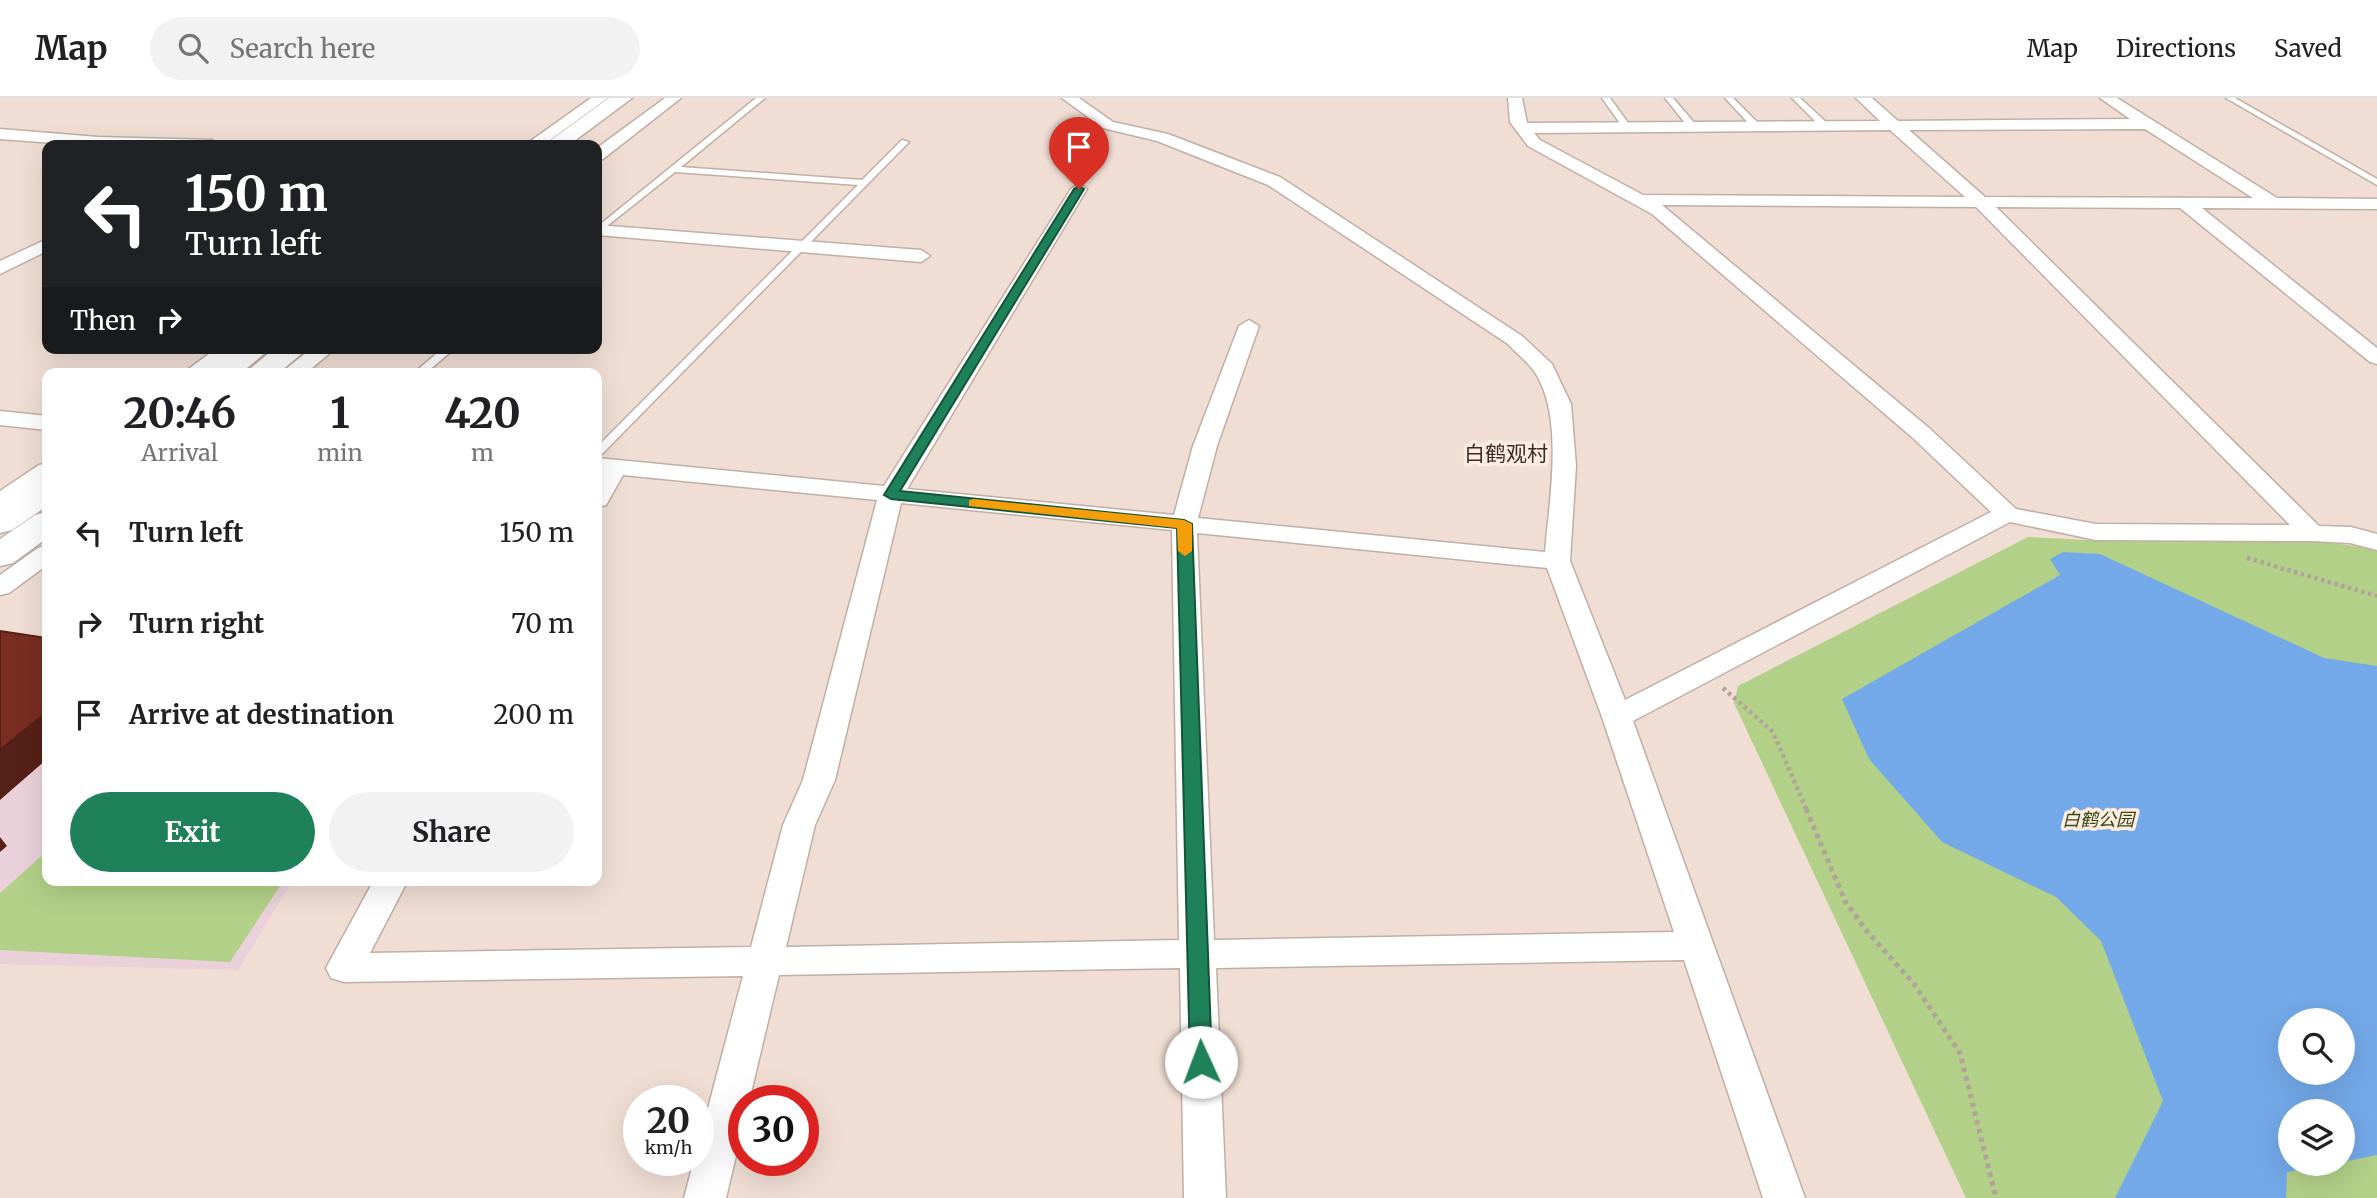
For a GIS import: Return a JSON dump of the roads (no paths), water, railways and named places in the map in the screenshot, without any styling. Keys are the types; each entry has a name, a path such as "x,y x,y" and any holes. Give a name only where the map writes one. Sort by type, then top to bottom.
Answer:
{"main road":[{"path":"562,140 622,98"},
{"path":"591,140 649,98"},
{"path":"228,368 248,354"},
{"path":"267,368 287,354"},
{"path":"0,523 42,494"},
{"path":"0,555 42,526"}],"street":[{"path":"540,140 601,98"},
{"path":"602,152 674,98"},
{"path":"1069,98 1108,125 1162,137 1275,181 1531,354 1552,382 1560,404 1564,466 1557,561 1617,717 1783,1198"},
{"path":"1514,98 1521,128 1541,147 1658,210 1921,433 2007,514 2069,529 2096,532 2312,533 2351,535 2377,542"},
{"path":"1863,98 1981,202 2312,533"},
{"path":"2107,98 2276,205"},
{"path":"1521,128 2148,124"},
{"path":"0,134 73,140"},
{"path":"705,1198 799,825 819,780 891,495 1079,189"},
{"path":"1641,200 2377,204"},
{"path":"2187,205 2377,358"},
{"path":"2348,205 2377,224"},
{"path":"602,231 921,256"},
{"path":"0,268 42,247"},
{"path":"1205,1198 1184,524 1205,446 1249,326"},
{"path":"201,368 222,354"},
{"path":"299,368 318,354"},
{"path":"0,418 42,422"},
{"path":"603,461 891,495 1557,561"},
{"path":"0,502 42,473"},
{"path":"1617,717 2007,514"},
{"path":"0,587 42,556"},
{"path":"388,886 344,968 1696,946"}],"lane":[{"path":"602,227 761,98"},
{"path":"1606,98 1627,127"},
{"path":"1669,98 1693,127"},
{"path":"1729,98 1756,126"},
{"path":"1796,98 1825,126"},
{"path":"2230,98 2377,182"},
{"path":"603,461 800,246 905,142"},
{"path":"674,169 863,183"},
{"path":"425,368 443,354"}],"water":[{"path":"2063,552 2100,554 2324,658 2377,666 2377,1155 2355,1160 2355,1099 2278,1099 2278,1176 2287,1176 2286,1198 2115,1198 2163,1101 2101,941 2056,897 1942,842 1869,759 1842,699 2060,575 2050,559"}],"district":[{"name":"白鹤观村","path":"1506,453"}],"park label":[{"name":"白鹤公园","path":"2098,819"}]}
